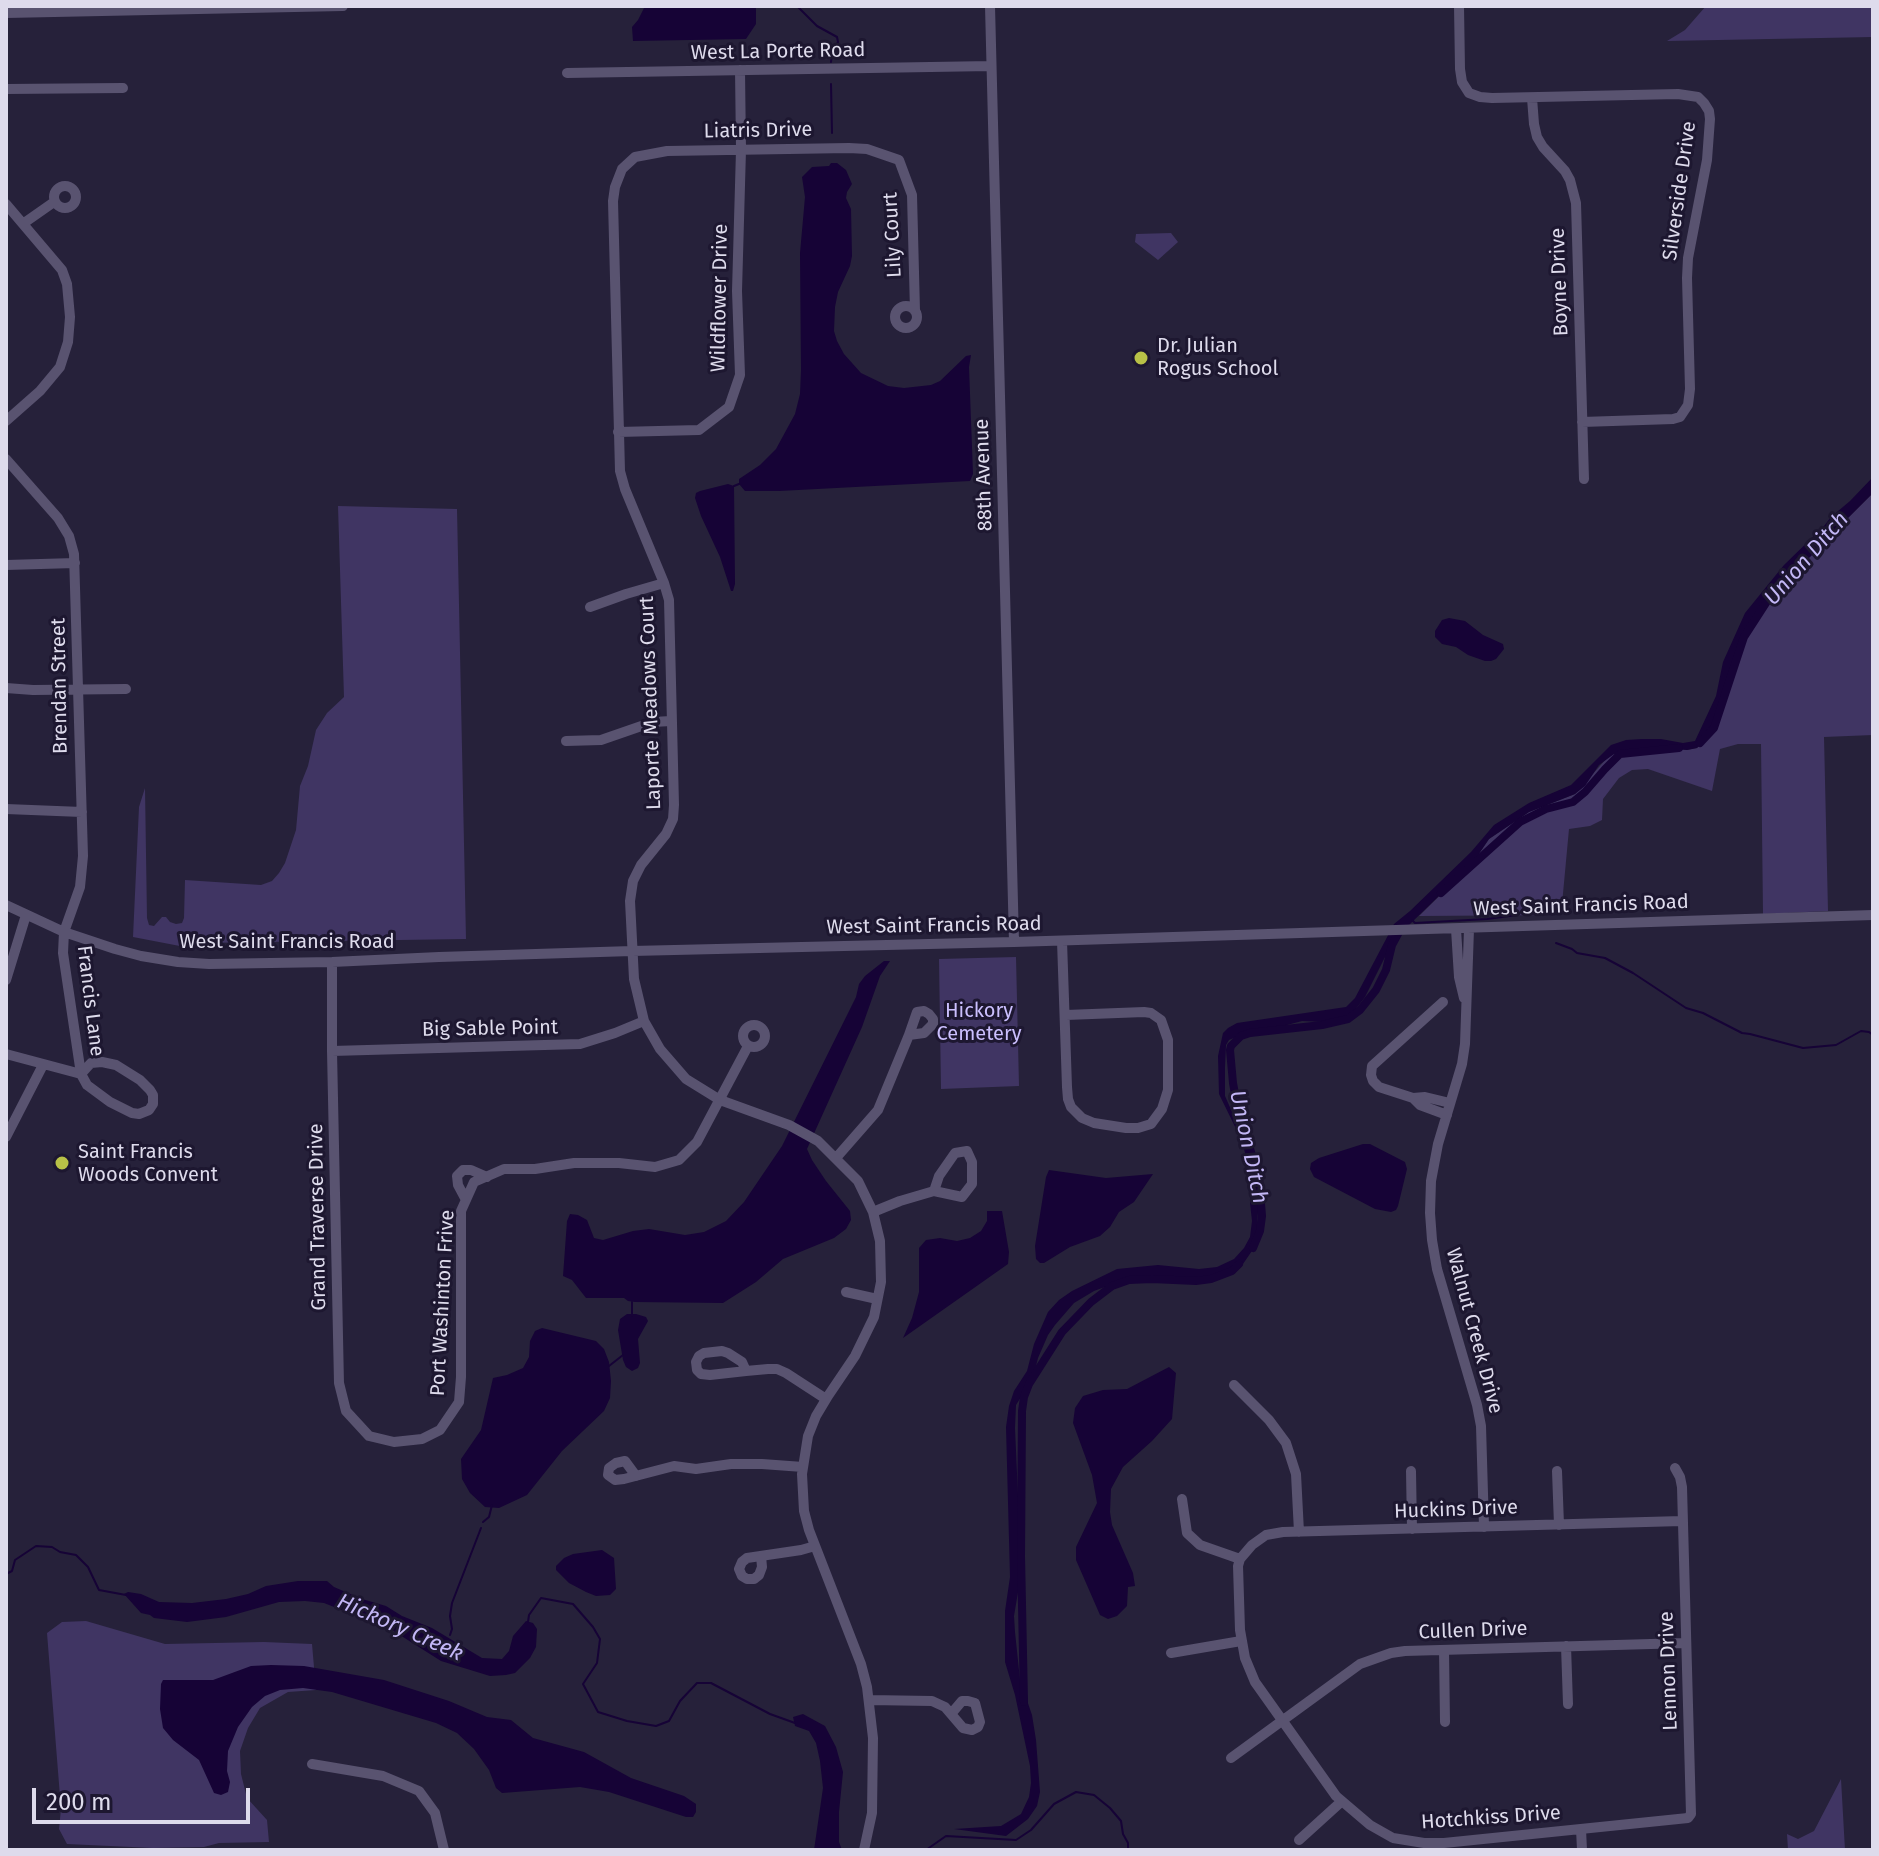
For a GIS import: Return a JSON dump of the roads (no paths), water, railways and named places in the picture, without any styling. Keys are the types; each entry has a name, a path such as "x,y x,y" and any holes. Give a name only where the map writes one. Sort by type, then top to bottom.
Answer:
{"street":[{"path":"6,13 44,9 343,6"},
{"name":"88th Avenue","path":"990,6 1014,942"},
{"name":"Silverside Drive","path":"1459,6 1460,69 1462,82 1469,93 1492,98 1689,95 1698,97 1709,111 1707,160 1688,258 1688,405 1680,417 1673,419 1582,422"},
{"name":"West La Porte Road","path":"567,73 991,66"},
{"name":"Wildflower Drive","path":"618,432 699,430 729,407 740,375 737,291 740,70"},
{"path":"6,89 123,88"},
{"name":"Boyne Drive","path":"1532,98 1537,137 1565,171 1574,191 1584,479"},
{"name":"Liatris Drive","path":"622,169 635,157 667,151 849,148 867,149 899,160"},
{"name":"Lily Court","path":"899,160 912,195 915,311"},
{"name":"Laporte Meadows Court","path":"622,169 613,201 620,471 669,600 674,813 666,834 637,871 633,881 630,901 634,979 644,1021 660,1049 686,1079 720,1100 789,1125 818,1141 858,1181 873,1212 880,1241 881,1282 874,1317 808,1436 802,1495 815,1546 861,1664 869,1700 873,1738 872,1813 864,1850"},
{"path":"24,223 54,202"},
{"path":"6,204 62,270 69,298 69,335 63,360 51,380 6,421"},
{"name":"Brendan Street","path":"6,459 63,525 73,545 83,856 80,887 64,932"},
{"path":"6,565 75,563"},
{"path":"590,607 664,583"},
{"path":"6,688 126,689"},
{"path":"566,741 601,740 653,722 671,721"},
{"path":"6,809 82,812"},
{"name":"West Saint Francis Road","path":"6,905 64,932 115,949 178,962 209,964 1873,915"},
{"path":"6,980 26,915"},
{"name":"Walnut Creek Drive","path":"1456,929 1459,977 1466,1004"},
{"name":"Walnut Creek Drive","path":"1469,929 1465,1044 1438,1144 1431,1181 1430,1213 1437,1269 1481,1426 1484,1527"},
{"name":"Francis Lane","path":"64,932 63,953 81,1074 87,1085 132,1113 149,1110 153,1104 150,1090 116,1065 91,1063 81,1074"},
{"path":"1062,941 1067,1087 1071,1107 1082,1118 1094,1123 1126,1128 1151,1124 1162,1109 1168,1090 1168,1040 1161,1020 1144,1012 1066,1015"},
{"name":"Grand Traverse Drive","path":"332,962 339,1383 346,1411 369,1436 394,1442"},
{"path":"1443,1002 1372,1066 1371,1075 1379,1087 1413,1098 1425,1097 1450,1103"},
{"name":"Big Sable Point","path":"332,1051 580,1044 644,1021"},
{"path":"836,1158 878,1110 909,1035"},
{"path":"466,1200 457,1176 463,1170 487,1177 504,1169 535,1169 574,1163 655,1167 679,1160 697,1142 748,1046"},
{"path":"6,1054 81,1074"},
{"path":"6,1137 43,1065"},
{"path":"1413,1098 1420,1105 1447,1115"},
{"path":"873,1212 934,1191 962,1197 972,1184 972,1162 967,1151 955,1153 939,1176 934,1191"},
{"name":"Port Washinton Frive","path":"394,1442 422,1439 440,1430 459,1402 461,1211 474,1182 487,1177"},
{"path":"846,1292 877,1299"},
{"path":"746,1371 768,1369 786,1373 826,1399"},
{"path":"1234,1385 1269,1420 1286,1443 1296,1474 1299,1532"},
{"path":"636,1476 674,1466 696,1469 731,1464 803,1467"},
{"name":"Lennon Drive","path":"1675,1468 1682,1487 1691,1814 1688,1818"},
{"path":"1411,1471 1412,1529"},
{"path":"1557,1471 1559,1525"},
{"path":"1182,1499 1187,1533 1200,1545 1240,1559"},
{"name":"Huckins Drive","path":"1240,1559 1261,1537 1277,1532 1682,1521"},
{"path":"761,1556 815,1546"},
{"name":"Hotchkiss Drive","path":"1240,1559 1241,1641 1255,1682 1336,1796 1370,1825 1393,1838 1444,1843 1688,1818"},
{"path":"1171,1653 1241,1641"},
{"name":"Cullen Drive","path":"1231,1758 1360,1664 1391,1653 1686,1643"},
{"path":"1566,1646 1568,1704"},
{"path":"1444,1650 1445,1722"},
{"path":"869,1700 932,1701 951,1714"},
{"path":"312,1764 383,1776 419,1791 435,1813 444,1850"},
{"path":"1299,1840 1342,1801"},
{"path":"1581,1829 1582,1850"}],"water":[{"path":"645,6 756,6 756,24 746,39 633,41 632,27"},
{"path":"837,163 846,170 852,184 846,198 851,209 852,256 835,307 834,331 837,341 861,373 888,386 904,388 940,381 966,356 971,355 973,474 970,481 779,491 745,491 739,484 739,479 776,449 795,414 801,370 800,253 805,197 802,177 812,167 829,166"},
{"path":"1873,477 1872,494 1832,534 1811,546 1751,621 1710,730 1697,748 1636,750 1614,754 1599,765 1585,786 1575,794 1529,812 1489,839 1472,864 1391,945 1365,997 1351,1015 1325,1022 1302,1021 1245,1033 1229,1040 1226,1045 1225,1096 1254,1157 1260,1177 1256,1245 1243,1264 1222,1274 1203,1279 1135,1278 1094,1291 1074,1303 1048,1335 1032,1382 1016,1405 1015,1428 1020,1543 1015,1632 1020,1680 1032,1715 1036,1740 1040,1792 1037,1806 1028,1819 1006,1836 954,1829 1001,1826 1021,1814 1029,1797 1030,1766 1005,1662 1005,1611 1010,1577 1006,1427 1014,1391 1027,1371 1034,1344 1048,1312 1072,1291 1117,1269 1158,1265 1199,1269 1217,1267 1234,1259 1250,1237 1253,1185 1242,1141 1219,1094 1218,1056 1223,1033 1237,1023 1346,1007 1355,998 1394,924 1471,852 1494,825 1529,803 1571,785 1611,745 1642,739 1683,743 1695,741 1716,696 1723,662 1745,613 1784,565"},
{"path":"728,484 734,486 733,591 695,498 700,491"},
{"path":"1442,620 1465,621 1483,635 1503,644 1504,649 1496,659 1485,661 1442,644 1435,637 1435,631"},
{"path":"884,961 890,961 880,976 862,1027 807,1149 826,1181 850,1211 851,1220 846,1229 834,1238 783,1259 756,1282 723,1303 586,1298 572,1280 563,1276 570,1214 587,1220 594,1238 603,1240 649,1229 685,1235 704,1232 726,1221 744,1202 782,1146 856,997 859,984"},
{"path":"1370,1144 1405,1162 1407,1169 1396,1210 1375,1209 1314,1177 1310,1169 1311,1163 1319,1158"},
{"path":"1049,1170 1106,1178 1153,1174 1134,1202 1119,1212 1100,1236 1040,1263 1036,1259 1035,1246"},
{"path":"987,1211 1002,1211 1008,1264 903,1338 919,1292 919,1248 926,1240 940,1238 957,1241 970,1238 981,1231 987,1221"},
{"path":"627,1314 646,1317 648,1321 638,1339 640,1363 632,1371 623,1360 618,1330 620,1319"},
{"path":"542,1328 596,1341 604,1349 609,1362 610,1398 604,1411 562,1451 527,1495 499,1508 485,1507 470,1493 462,1479 461,1459 481,1430 493,1378 523,1368 529,1357 530,1341 535,1331"},
{"path":"1169,1367 1176,1373 1172,1419 1123,1467 1111,1489 1112,1525 1133,1573 1135,1586 1128,1587 1127,1606 1117,1616 1108,1619 1100,1615 1076,1560 1076,1547 1097,1503 1092,1475 1073,1423 1075,1408 1083,1396 1103,1390 1127,1389"},
{"path":"602,1550 614,1558 616,1589 610,1595 596,1596 586,1592 569,1583 556,1570 564,1558 573,1554"},
{"path":"327,1581 334,1587 386,1606 432,1628 482,1658 502,1659 509,1651 513,1636 526,1621 533,1623 537,1629 536,1647 515,1673 490,1676 441,1661 392,1630 324,1603 279,1602 226,1617 187,1622 154,1618 141,1613 124,1594 141,1594 159,1602 192,1603 226,1599 266,1586"},
{"path":"251,1666 304,1666 384,1680 487,1717 511,1720 533,1738 584,1752 631,1778 684,1796 696,1804 696,1812 693,1817 686,1817 609,1792 580,1787 502,1793 474,1749 457,1733 436,1723 332,1692 303,1688 280,1690 265,1696 252,1707 238,1727 228,1751 228,1792 221,1795 214,1793 199,1760 163,1728 161,1684 163,1680 213,1680"},
{"path":"803,1714 825,1726 836,1747 843,1772 839,1812 842,1850 814,1850 823,1788 816,1743 809,1731 795,1726 793,1717"}],"waterway":[{"path":"797,6 817,26 837,37 831,62"},
{"path":"831,84 832,133"},
{"path":"734,486 739,484"},
{"name":"Union Ditch","path":"1800,561 1828,534"},
{"name":"Union Ditch","path":"1700,743 1714,728 1744,637 1775,589"},
{"name":"Union Ditch","path":"1441,893 1520,822 1546,809 1573,802 1620,754 1679,748"},
{"path":"1412,920 1415,923 1517,915"},
{"name":"Union Ditch","path":"1254,1162 1237,1105 1231,1046 1241,1036 1250,1033 1348,1019 1376,990 1399,932"},
{"path":"1556,943 1577,953 1605,958 1686,1008 1742,1033 1803,1048 1836,1045 1861,1031 1873,1035"},
{"name":"Union Ditch","path":"1253,1248 1262,1216 1259,1179"},
{"name":"Union Ditch","path":"1024,1702 1022,1411 1029,1384 1062,1332 1091,1302 1112,1286 1129,1280 1211,1279 1232,1271 1239,1264"},
{"path":"632,1302 632,1316"},
{"path":"609,1366 623,1355"},
{"path":"483,1522 489,1517 492,1505"},
{"path":"450,1635 452,1603 481,1528"},
{"name":"Hickory Creek","path":"6,1574 12,1571 15,1560 36,1546 52,1547 76,1555 88,1567 99,1590 126,1595"},
{"name":"Hickory Creek","path":"528,1622 529,1615 541,1598 573,1604 593,1627 600,1639 597,1663 583,1684 598,1712 656,1726 669,1721 680,1701 697,1683 711,1683 770,1714 795,1723"},
{"name":"Hickory Creek","path":"926,1850 946,1836 1016,1840 1031,1830 1054,1804 1076,1792 1094,1795 1110,1808 1121,1821 1128,1850"}],"place":[{"name":"Dr. Julian Rogus School","path":"1141,358"},
{"name":"Saint Francis Woods Convent","path":"62,1163"}],"park label":[{"name":"Hickory Cemetery","path":"979,1022"}]}
